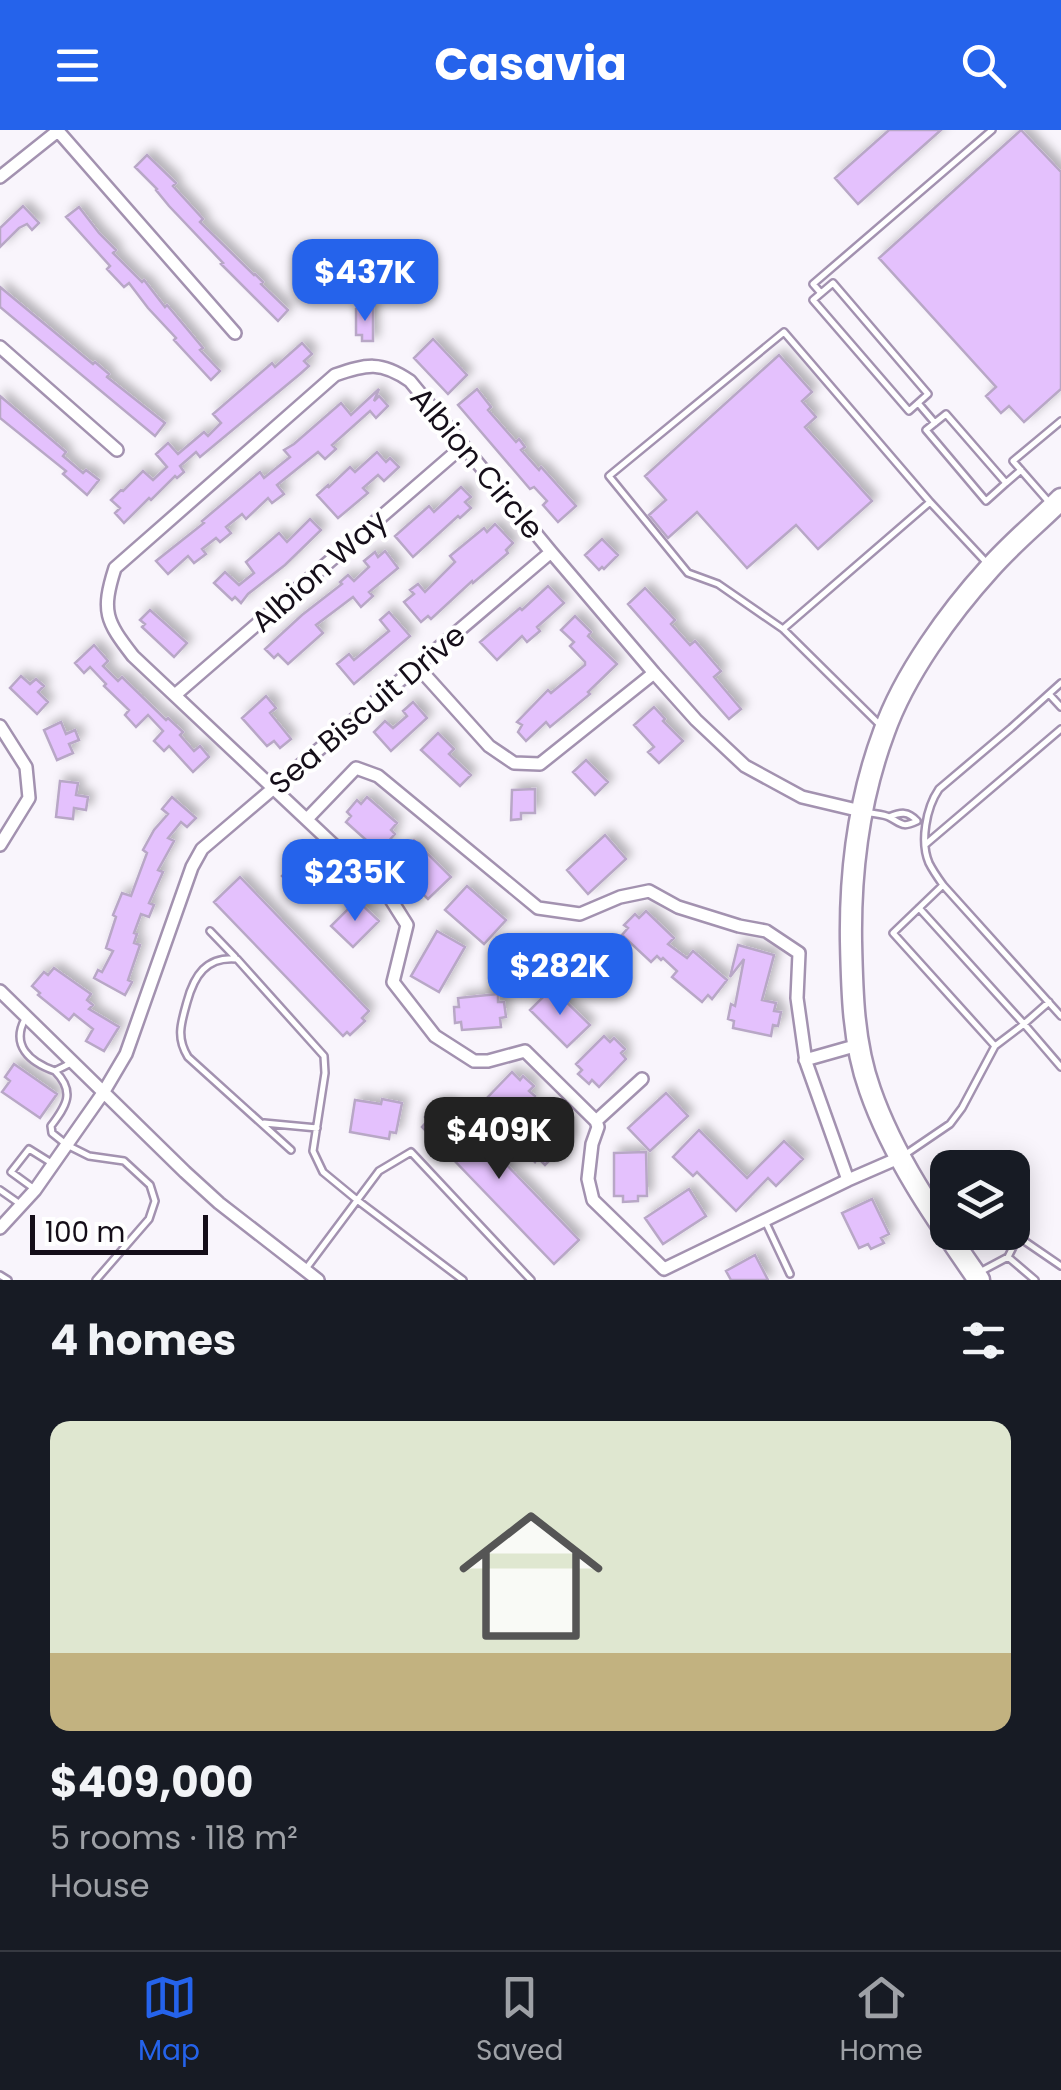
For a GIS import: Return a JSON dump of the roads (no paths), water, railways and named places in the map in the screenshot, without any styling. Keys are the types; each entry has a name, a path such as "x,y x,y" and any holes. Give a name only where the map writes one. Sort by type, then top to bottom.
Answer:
{"highway":[{"path":"978,1278 938,1221 889,1138 869,1088 858,1045 851,911 861,811 884,730 934,641 991,567 1057,503"}],"street":[{"path":"0,177 58,131 235,332"},
{"path":"0,347 117,450"},
{"name":"Albion Circle","path":"596,1121 524,1051 488,1062 474,1061 435,1036 393,982 407,924 390,898 133,656 112,629 106,597 115,568 335,375 363,365 390,368 410,381 654,673 744,766 802,796 861,811"},
{"name":"Albion Way","path":"175,695 463,446"},
{"name":"Sea Biscuit Drive","path":"0,1228 35,1190 104,1093 126,1054 192,866 202,849 551,552"},
{"path":"417,666 489,746 514,763 540,764 654,673"},
{"path":"0,726 26,767 29,798 0,845"},
{"path":"307,819 356,768 378,776 538,908 580,914 649,891 678,907 766,931 800,953 798,998 805,1060 848,1180"},
{"path":"0,992 219,1203 318,1280"},
{"path":"805,1060 858,1045"},
{"path":"642,1079 596,1121 588,1179 594,1200 664,1269 901,1158"}],"lane":[{"path":"821,293 813,284 992,130"},
{"path":"833,283 928,394 918,404 909,411 812,300 821,293 833,283"},
{"path":"884,730 783,628 718,584 688,573 609,476 784,332 991,567"},
{"path":"918,404 935,423"},
{"path":"1006,483 946,414 926,430 986,500 1006,483 1021,470"},
{"path":"1057,503 1014,461 1061,421"},
{"path":"783,628 930,502"},
{"path":"1061,683 939,789 931,801 926,823 927,859 942,885 1061,1016"},
{"path":"1049,694 1061,706"},
{"path":"926,844 1061,729"},
{"path":"861,811 907,826 917,821"},
{"path":"889,817 900,812 926,823"},
{"path":"942,885 892,933 995,1046"},
{"path":"918,908 1061,1067"},
{"path":"210,931 324,1056 314,1151 323,1172 463,1280"},
{"path":"237,959 209,964 193,980 179,1029 182,1048 291,1150"},
{"path":"901,1158 950,1124 995,1046 1049,1002"},
{"path":"26,1017 18,1031 25,1052 54,1071 63,1080 67,1093 66,1106 51,1126 52,1132 89,1156 124,1160 150,1185 155,1201 149,1219 96,1280"},
{"path":"54,1071 72,1062"},
{"path":"261,1122 317,1128"},
{"path":"35,1190 12,1172 29,1150 53,1164"},
{"path":"305,1270 379,1171 412,1152 531,1280"},
{"path":"0,1190 20,1204"},
{"path":"764,1220 790,1274"},
{"path":"978,1278 1024,1240 1061,1266"},
{"path":"1008,1257 1035,1280"},
{"path":"0,1275 8,1280"}]}
